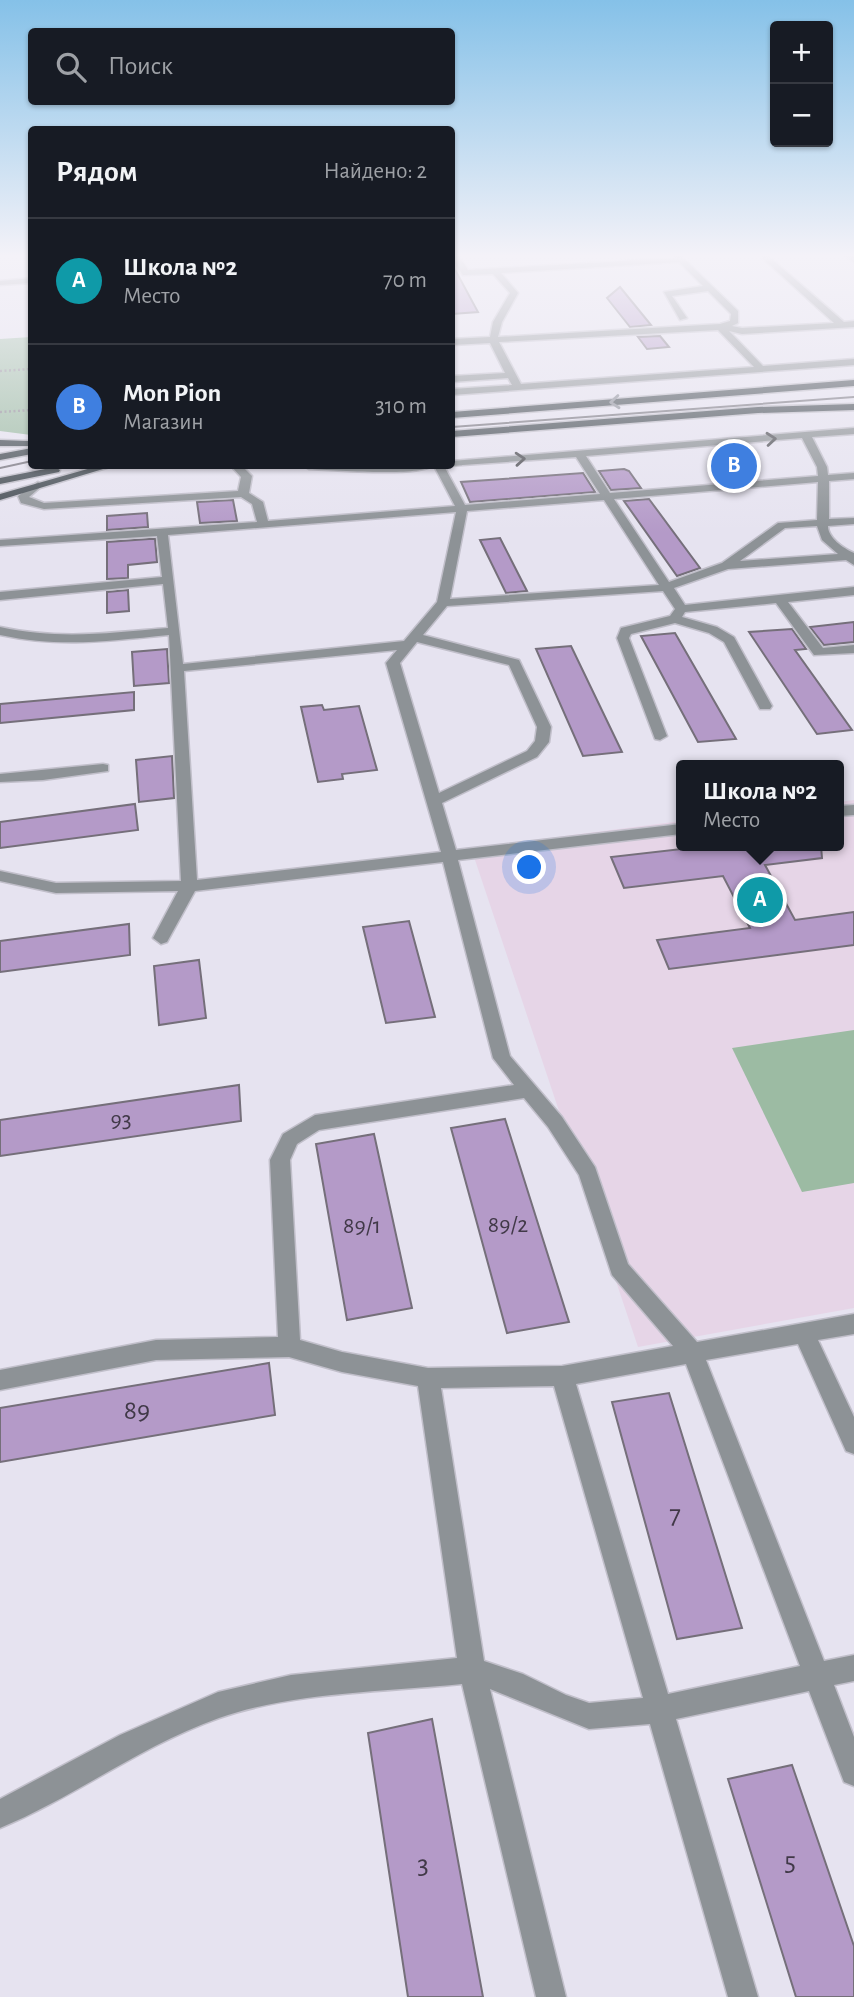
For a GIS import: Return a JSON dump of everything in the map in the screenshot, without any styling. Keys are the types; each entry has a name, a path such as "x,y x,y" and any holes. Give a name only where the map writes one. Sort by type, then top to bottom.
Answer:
{"main road":[{"path":"455,415 854,383"},
{"path":"455,434 758,410 854,407"},
{"path":"0,443 28,443"},
{"path":"0,457 28,453"},
{"path":"0,481 69,469"},
{"path":"0,497 97,469"}],"lane":[{"path":"495,347 517,387"},
{"path":"740,347 761,369"},
{"path":"455,392 854,362"},
{"path":"455,379 511,375"},
{"path":"455,464 854,431"},
{"path":"807,436 807,443 823,469 821,501 825,521 822,530 826,538 852,557"},
{"path":"579,454 605,497 669,587 678,614 729,640 765,706"},
{"path":"239,469 247,476 243,494"},
{"path":"441,469 462,509 443,603 393,663 449,855 502,1058 555,1122 588,1173 619,1269 692,1352 854,1772"},
{"path":"0,543 263,525 854,476"},
{"path":"38,485 23,496 25,500 44,506 243,494 257,502 263,525"},
{"path":"443,603 626,593 669,587 726,566 782,525 854,521"},
{"path":"161,938 189,886 179,668 162,531"},
{"path":"726,566 852,557"},
{"path":"0,596 167,580"},
{"path":"660,736 623,638 626,631 678,614 854,591"},
{"path":"780,600 819,652 854,649"},
{"path":"0,631 37,639 71,640 175,631"},
{"path":"179,668 409,641 503,658 514,663 544,727 542,742 531,754 434,801"},
{"path":"0,778 43,776 103,768"},
{"path":"0,876 56,888 189,886 676,830"},
{"path":"289,1347 280,1160 290,1139 315,1123 529,1090"},
{"path":"0,1380 156,1350 289,1347 342,1362 428,1378 562,1376 854,1324"},
{"path":"804,1332 854,1443"},
{"path":"562,1376 657,1710 743,1997"},
{"path":"428,1378 472,1670 551,1997"},
{"path":"0,1814 131,1745 218,1705 291,1688 472,1670 523,1687 561,1707 589,1716 657,1710 854,1668"}],"path":[{"path":"0,371 28,369"},
{"path":"0,412 28,410"}],"shaded area":[{"path":"854,800 854,1308 638,1347 471,848 676,822 676,851 844,851 844,801"}],"green space":[{"path":"0,347 28,347 28,435 0,431"},
{"path":"854,1030 854,1183 802,1192 732,1048"}],"building":[{"path":"599,471 629,471 641,488 611,490"},
{"path":"583,473 595,492 470,502 461,482"},
{"path":"649,499 700,568 677,576 624,501"},
{"path":"233,500 237,521 200,523 197,502"},
{"path":"147,513 148,527 107,530 107,516"},
{"path":"500,538 527,591 506,593 480,540"},
{"path":"155,539 157,562 128,565 128,578 107,579 107,542"},
{"path":"128,590 129,611 107,613 107,592"},
{"path":"854,622 854,642 824,645 810,627"},
{"path":"792,629 806,649 795,650 852,730 817,734 749,632"},
{"path":"675,633 736,739 698,742 641,636"},
{"path":"571,646 622,752 583,756 536,649"},
{"path":"167,649 169,683 134,686 132,652"},
{"path":"134,692 134,710 0,723 0,704"},
{"path":"322,705 324,710 359,706 377,770 342,774 343,779 318,782 301,707"},
{"path":"172,756 174,798 139,802 136,760"},
{"path":"135,804 138,830 0,848 0,822"},
{"path":"676,850 821,851 822,858 765,865 795,920 854,912 854,945 669,969 657,940 750,928 723,876 624,888 611,857"},
{"path":"409,921 435,1017 386,1023 363,927"},
{"path":"129,924 130,955 0,972 0,941"},
{"path":"199,960 206,1018 159,1025 154,966"},
{"path":"239,1085 241,1121 0,1156 0,1120"},
{"path":"505,1119 569,1322 507,1333 451,1128"},
{"path":"374,1134 412,1308 347,1320 316,1144"},
{"path":"269,1363 275,1415 0,1462 0,1408"},
{"path":"669,1393 742,1628 677,1639 612,1402"},
{"path":"432,1719 483,1997 408,1997 368,1733"},
{"path":"792,1765 854,1946 854,1997 796,1997 728,1779"}],"tram line":[{"path":"455,427 854,397"},
{"path":"0,468 28,462"}],"place":[{"name":"Mon Pion","path":"734,466"},
{"name":"Школа №2","path":"760,900"}]}
